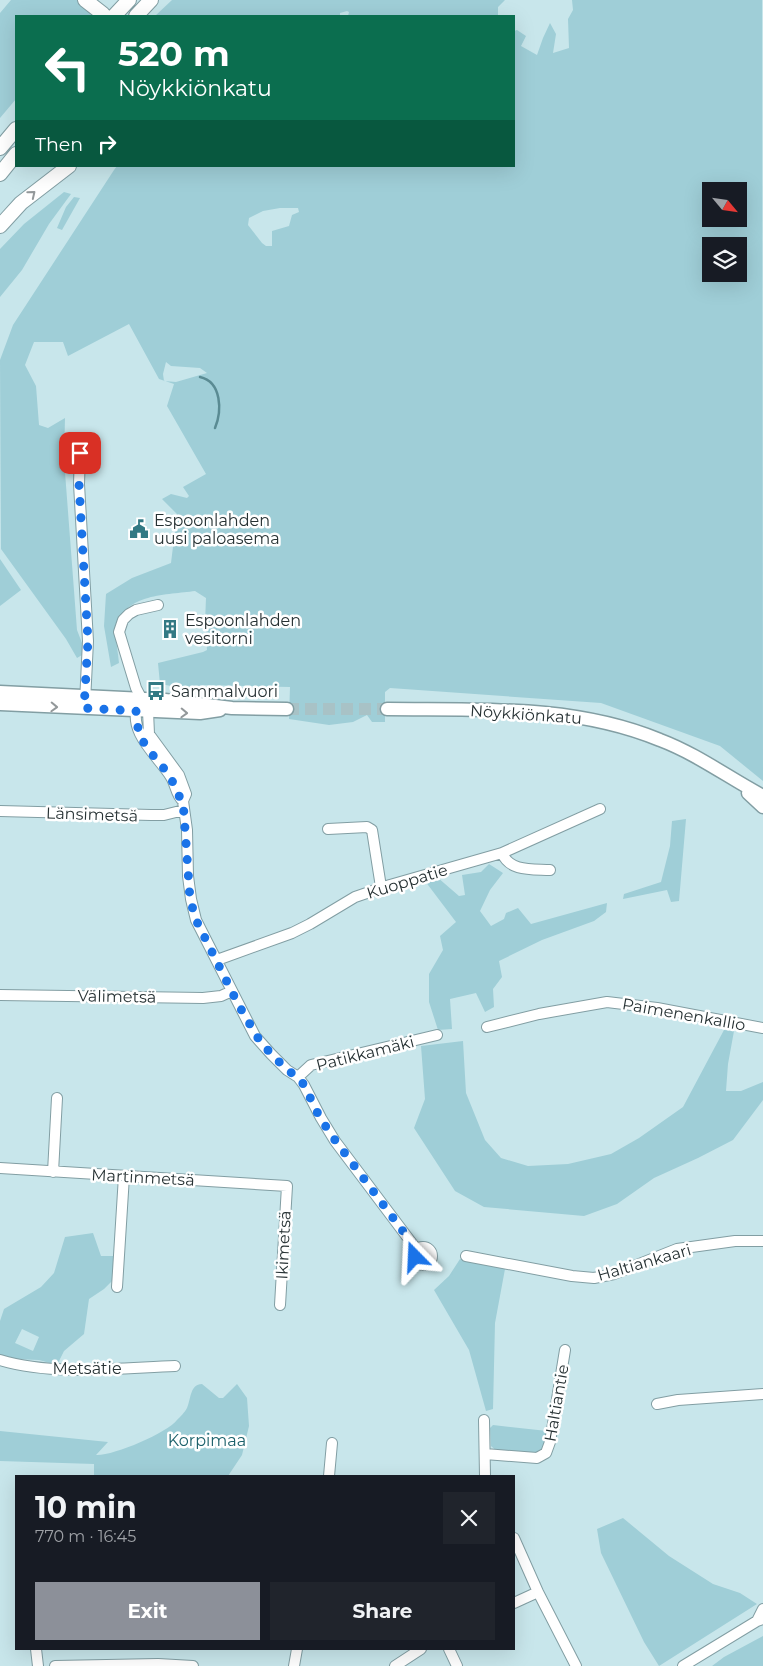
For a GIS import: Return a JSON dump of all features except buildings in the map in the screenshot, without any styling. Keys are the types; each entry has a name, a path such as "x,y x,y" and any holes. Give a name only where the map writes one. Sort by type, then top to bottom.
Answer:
{"highway":[{"path":"85,0 101,10 129,0"},
{"path":"137,15 151,0"},
{"path":"0,148 15,130"},
{"path":"0,176 13,157"},
{"path":"0,226 21,202 68,167"}],"main road":[{"path":"0,692 141,707 201,703 232,708 288,709"},
{"path":"0,704 85,702"},
{"name":"Nöykkiönkatu","path":"387,709 524,711 588,718 660,739 702,760 763,796"},
{"name":"Nöykkiönkatu","path":"740,784 763,807"}],"street":[{"path":"80,453 79,484 88,641 85,702"},
{"path":"158,605 136,610 129,614 123,620 120,627 121,641 141,707 139,734 172,779 184,805 190,899 196,920 261,1043 287,1070 298,1077 304,1085 320,1118 335,1140 417,1250"},
{"name":"Länsimetsä","path":"0,811 164,815 184,805"},
{"name":"Kuoppatie","path":"217,960 310,924 355,897 502,853 600,809"},
{"path":"328,829 367,827 372,830 381,888"},
{"path":"502,853 505,860 518,868 550,870"},
{"name":"Välimetsä","path":"0,995 203,998 221,996 232,991"},
{"name":"Paimenenkallio","path":"487,1027 539,1014 606,1002 657,1008 763,1028"},
{"name":"Patikkamäki","path":"298,1077 311,1065 437,1035"},
{"path":"53,1172 57,1098"},
{"name":"Martinmetsä","path":"0,1168 287,1186"},
{"path":"118,1287 124,1176"},
{"name":"Ikimetsä","path":"280,1305 287,1186"},
{"name":"Haltiankaari","path":"466,1256 572,1276 594,1278 614,1274 677,1249 735,1241 763,1241"},
{"name":"Haltiantie","path":"485,1454 537,1458 546,1453 550,1442 565,1350"},
{"name":"Metsätie","path":"0,1360 24,1365 70,1370 175,1366"},
{"path":"657,1404 678,1400 763,1394"},
{"path":"484,1420 485,1475"},
{"path":"329,1475 332,1444"},
{"path":"515,1540 538,1592 576,1666"},
{"path":"515,1603 538,1592"},
{"path":"683,1666 760,1620 763,1609"},
{"path":"36,1650 38,1666"},
{"path":"294,1666 298,1650"},
{"path":"395,1666 419,1650"},
{"path":"449,1650 457,1666"},
{"path":"55,1666 186,1664 193,1666"}],"green space":[{"path":"11,0 78,0 92,15 15,15 15,100 0,118 0,13"},
{"path":"172,0 505,0 498,7 498,15 348,15 349,12 347,11 340,13 340,15 156,15"},
{"path":"572,0 762,0 763,781 720,746 601,703 390,688 385,692 385,722 372,722 367,715 353,722 329,725 289,719 290,687 204,685 183,688 160,684 158,663 207,650 206,598 195,591 148,598 128,608 121,617 117,628 116,641 119,663 111,667 104,626 106,594 132,578 171,563 177,514 162,499 171,494 187,498 189,496 183,487 206,474 167,406 174,384 165,381 176,382 207,373 200,368 171,366 166,362 163,374 164,381 159,379 129,324 68,356 63,342 34,342 25,365 36,386 39,425 48,428 65,418 64,459 77,630 82,643 82,655 77,658 66,639 1,549 0,360 13,325 116,167 515,167 515,31 526,36 521,46 537,55 550,23 556,34 553,53 569,48 568,19 573,10","holes":["280,208 298,208 299,212 292,215 289,226 272,231 272,246 266,246 262,243 248,225 249,218 263,211"]},
{"path":"64,192 71,194 49,224 22,270 0,297 0,249 24,224"},
{"path":"74,197 80,198 62,230 57,228 66,207"},
{"path":"0,559 21,590 0,606"},
{"path":"686,819 679,901 671,902 667,890 623,899 624,894 661,882 670,846 672,821"},
{"path":"489,864 503,873 490,890 480,911 491,926 504,919 506,913 518,908 531,924 607,903 606,912 594,921 542,940 499,961 502,977 493,989 494,1007 485,1012 476,993 450,999 452,1029 438,1030 429,1002 429,974 443,950 440,936 456,922 425,881 437,877 459,896 465,895 462,875 481,872"},
{"path":"724,1030 734,1031 728,1064 726,1091 741,1091 763,1082 763,1100 733,1140 654,1178 617,1204 584,1216 484,1207 455,1191 414,1128 425,1099 421,1046 463,1041 466,1093 485,1140 501,1158 528,1166 568,1164 611,1154 639,1138 683,1107"},
{"path":"93,1233 101,1256 114,1256 113,1280 89,1299 84,1334 64,1351 57,1365 39,1360 13,1359 0,1355 0,1321 4,1309 41,1287 54,1273 65,1237","holes":["22,1329 39,1337 33,1351 15,1343"]},
{"path":"460,1259 505,1269 495,1323 493,1409 486,1411 469,1350 434,1290 449,1276"},
{"name":"Korpimaa","path":"202,1384 219,1398 223,1398 237,1384 247,1398 249,1426 242,1455 229,1475 94,1475 94,1464 0,1461 0,1431 108,1442 96,1455 126,1448 163,1431 171,1425 186,1410 193,1389"},
{"path":"493,1425 547,1431 544,1448 538,1454 498,1452 491,1446 490,1428"},
{"path":"623,1518 669,1556 713,1584 740,1593 757,1604 659,1666 644,1642 601,1553 597,1529"},
{"path":"763,1636 763,1666 712,1666 724,1657"}],"waterway":[{"path":"200,377 213,385 216,391 219,414 215,428"}],"tunnel":[{"path":"287,709 387,709"}],"place":[{"name":"Espoonlahden uusi paloasema","path":"139,529"},
{"name":"Espoonlahden vesitorni","path":"170,629"},
{"name":"Sammalvuori","path":"156,691"}],"route":[{"path":"80,453 79,484 88,641 84,708 136,711 139,734 172,779 179,797 183,801 187,830 190,899 204,938 256,1036 271,1054 287,1070 298,1077 304,1085 326,1128 417,1250 415,1257"}]}
